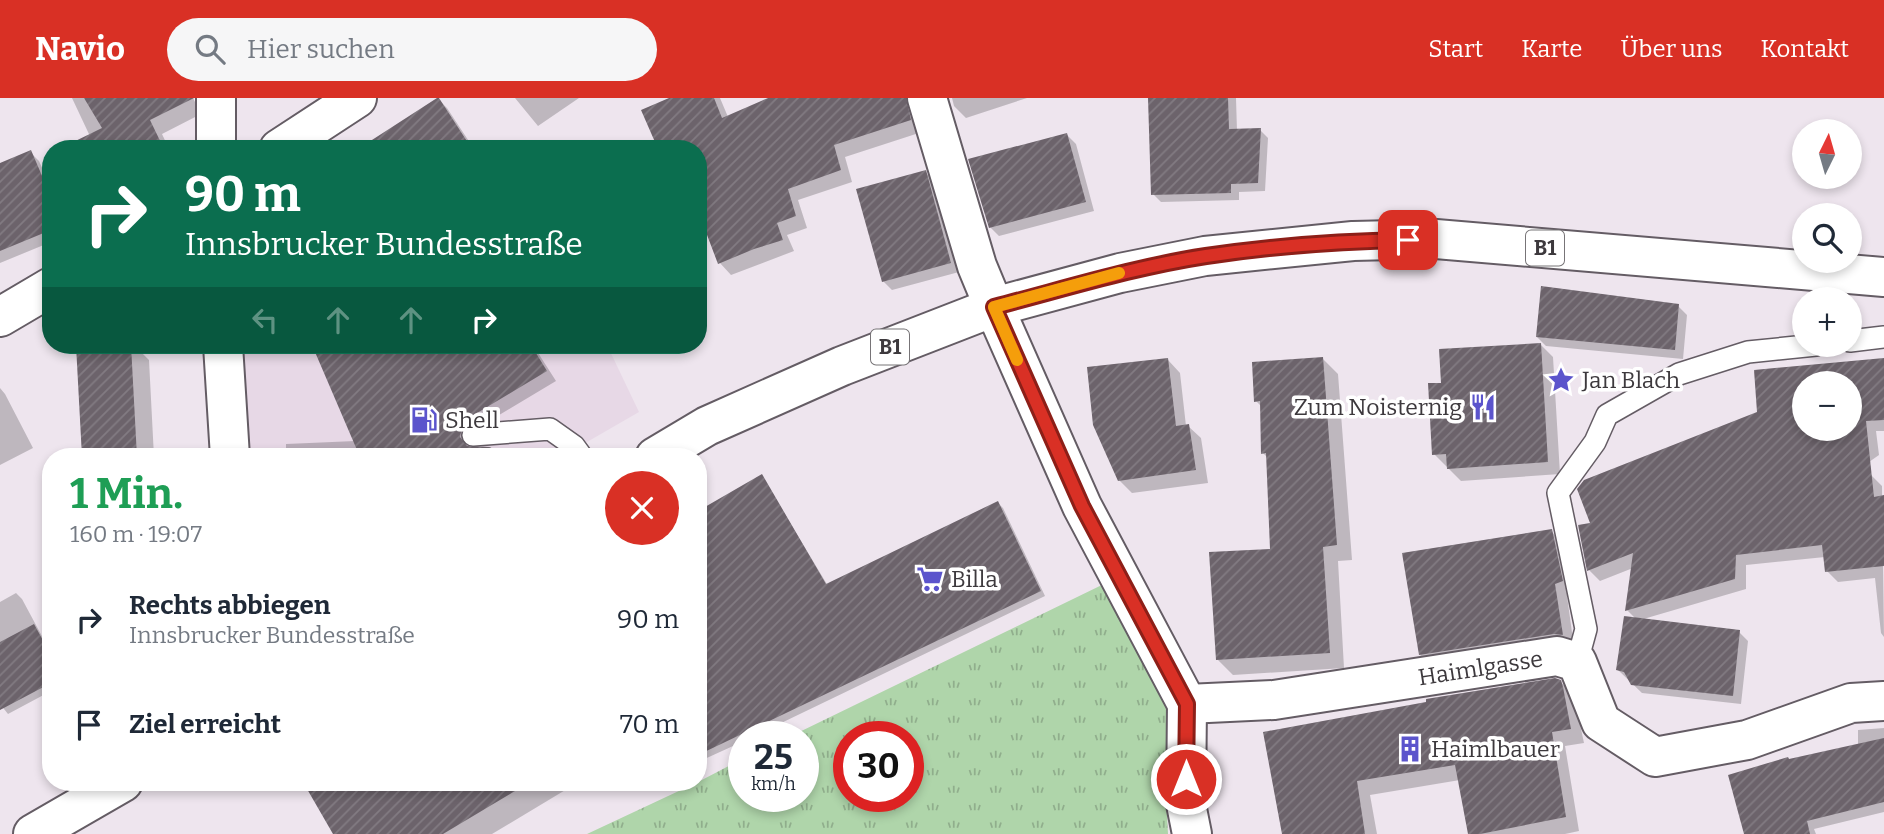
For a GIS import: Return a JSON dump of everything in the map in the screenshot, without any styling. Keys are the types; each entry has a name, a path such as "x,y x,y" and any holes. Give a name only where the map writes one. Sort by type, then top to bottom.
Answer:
{"street":[{"path":"216,98 216,140"},
{"path":"293,140 357,98"},
{"path":"927,98 977,266 994,307 1082,506 1187,704 1186,804 1192,834"},
{"name":"B1","path":"670,448 708,426 842,366 994,307 1120,273 1205,256 1353,241 1436,239 1884,277"},
{"path":"0,317 42,292"},
{"path":"224,354 229,448"},
{"name":"Haimlgasse","path":"1187,704 1273,699 1557,656 1577,662 1601,722 1655,757 1747,740 1851,703 1884,701"},
{"path":"33,834 107,791"}],"lane":[{"path":"1862,340 1884,337"},
{"path":"1577,662 1586,629 1558,494 1595,442 1606,415 1679,374 1748,352 1792,347"},
{"path":"473,435 550,429 576,448"}],"shaded area":[{"path":"611,354 639,412 577,448 229,448 223,356"}],"green space":[{"path":"1108,582 1164,698 1176,752 1166,796 1168,834 587,834 679,791 707,791 707,777 728,766 728,812 819,812 819,722"}],"building":[{"path":"84,98 194,98 150,120 160,140 77,140 102,128"},
{"path":"439,98 466,140 372,140"},
{"path":"669,98 714,98 722,118 768,98 906,98 911,120 834,145 841,170 788,189 796,216 777,223 783,240 718,264 707,235 707,140 654,140 641,110"},
{"path":"1148,98 1228,98 1229,129 1261,128 1258,183 1231,184 1231,193 1151,195"},
{"path":"1067,133 1086,202 989,228 968,159"},
{"path":"31,150 42,176 42,234 0,251 0,163"},
{"path":"926,170 951,263 882,282 856,189"},
{"path":"1541,286 1679,304 1675,350 1536,337"},
{"path":"1541,343 1548,462 1447,469 1446,454 1432,455 1428,383 1441,383 1439,349"},
{"path":"76,354 131,354 137,448 82,448"},
{"path":"316,354 537,354 547,371 457,425 462,428 460,437 467,446 492,448 356,448"},
{"path":"1323,357 1337,545 1323,547 1330,653 1216,660 1209,552 1270,549 1266,453 1261,454 1260,401 1254,402 1252,362"},
{"path":"1168,358 1176,426 1189,424 1196,470 1118,481 1093,425 1087,367"},
{"path":"1884,358 1884,420 1866,421 1874,497 1884,495 1884,566 1825,572 1822,545 1736,555 1735,579 1625,611 1633,553 1587,571 1578,525 1590,523 1577,489 1584,480 1757,412 1754,370"},
{"path":"762,474 826,584 998,501 1041,591 769,721 728,721 728,741 707,751 707,506"},
{"path":"1552,529 1563,581 1555,584 1563,635 1554,634 1419,655 1402,553"},
{"path":"1624,616 1740,630 1733,696 1631,685 1624,672 1616,670"},
{"path":"34,624 42,639 42,688 0,710 0,642"},
{"name":"Haimlbauer","path":"1555,678 1561,680 1571,729 1552,732 1566,817 1468,834 1455,765 1357,781 1365,834 1282,834 1263,732 1426,702 1426,699"},
{"path":"1884,738 1884,802 1807,821 1810,834 1744,834 1728,775 1788,757 1789,759"},
{"path":"308,791 515,791 443,834 333,834"}],"slow traffic":[{"path":"1017,360 994,307 1119,273"}],"place":[{"name":"Jan Blach","path":"1561,380"},
{"name":"Zum Noisternig","path":"1483,407"},
{"name":"Shell","path":"424,420"},
{"name":"Billa","path":"930,579"},
{"name":"Haimlbauer","path":"1410,749"}],"route":[{"path":"1186,779 1187,704 1082,506 994,307 1120,273 1205,256 1353,241 1408,240"}]}
